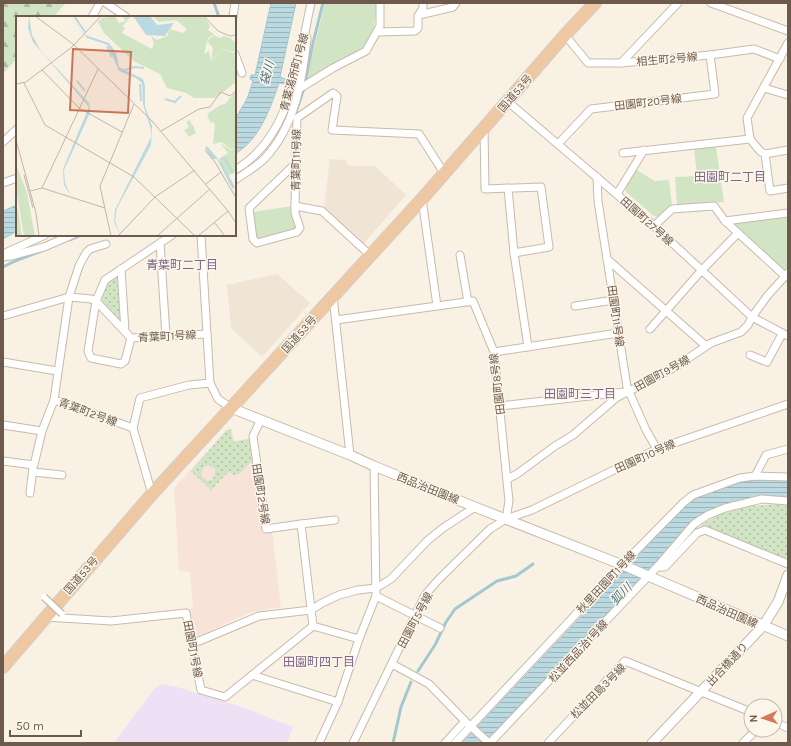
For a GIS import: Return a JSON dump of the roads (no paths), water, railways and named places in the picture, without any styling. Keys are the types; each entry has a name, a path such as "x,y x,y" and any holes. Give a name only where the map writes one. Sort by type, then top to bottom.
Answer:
{"highway":[{"name":"国道53号","path":"4,663 152,494 422,199 565,35 596,3"}],"street":[{"path":"93,16 100,3"},
{"path":"106,3 125,16"},
{"path":"233,16 235,3"},
{"name":"青葉湯所町1号線","path":"236,169 258,152 281,118 293,85 311,3"},
{"path":"308,13 316,3"},
{"path":"299,89 333,68 366,51 380,26 380,3"},
{"path":"377,32 415,31 418,28 418,15 423,8 422,3"},
{"path":"418,15 453,7 456,3"},
{"path":"621,63 678,3"},
{"path":"711,3 788,31"},
{"path":"236,179 264,158 280,138 295,108 307,39 305,30"},
{"name":"相生町2号線","path":"565,35 588,63 621,63 710,56 754,49 780,59"},
{"path":"788,43 747,118 750,139 760,151 765,154 788,150"},
{"name":"田園町20号線","path":"558,144 591,109 715,94 710,56"},
{"path":"236,57 242,73"},
{"path":"764,88 788,95"},
{"name":"青葉町11号線","path":"370,255 322,211 295,206 297,118 333,94 337,96 332,130 419,134 444,173"},
{"name":"田園町27号線","path":"507,101 654,226 752,317 785,335"},
{"path":"484,129 485,189 541,187 549,248 514,253"},
{"path":"3,142 16,130"},
{"path":"623,152 750,139"},
{"path":"617,194 644,150"},
{"path":"765,154 770,191 788,188"},
{"path":"295,206 295,213 300,228 297,232 257,243 253,239 249,208 296,163"},
{"name":"田園町11号線","path":"597,177 598,201 628,392 657,449"},
{"path":"3,183 16,178"},
{"path":"508,188 514,253 528,347"},
{"path":"422,199 437,306"},
{"path":"654,226 672,209 714,206 725,221 787,275"},
{"path":"725,221 788,213"},
{"path":"650,329 701,271 738,233"},
{"path":"3,255 43,236"},
{"path":"3,255 11,256 44,247 70,236"},
{"path":"131,338 125,361 121,364 91,358 88,351 96,301 105,280 170,236"},
{"path":"201,236 210,383 218,399 231,408"},
{"path":"160,243 166,336"},
{"name":"青葉町2号線","path":"106,244 93,247 86,253 69,297 57,371 54,400 133,428"},
{"path":"336,320 468,302 460,255"},
{"path":"607,259 706,346"},
{"path":"122,269 125,331"},
{"name":"田園町9号線","path":"507,479 517,474 555,446 573,435 616,398 678,365 706,346 741,332 748,325 768,295 787,275"},
{"path":"333,296 350,455"},
{"path":"3,316 69,297 91,299 96,301"},
{"path":"575,306 614,300"},
{"name":"青葉町1号線","path":"96,301 131,338 207,334"},
{"name":"田園町8号線","path":"468,302 473,301 494,352 507,479 508,501 506,519"},
{"path":"494,352 618,333"},
{"path":"750,355 767,362 785,335"},
{"path":"3,362 57,371"},
{"path":"152,494 133,428 140,398 189,385 210,383"},
{"path":"500,406 628,392"},
{"path":"30,493 33,468 42,431 54,400"},
{"name":"田園町10号線","path":"506,519 532,510 657,449 788,404"},
{"name":"西品治田園線","path":"231,408 623,565 788,636"},
{"name":"田園町2号線","path":"261,419 253,436 266,529 301,524"},
{"path":"3,425 42,431"},
{"path":"755,476 766,455 788,449"},
{"path":"3,461 62,475"},
{"path":"319,743 338,702 359,639 376,596 374,466"},
{"name":"秋里田園町1号線","path":"455,743 469,725 674,511 693,495 740,478 755,476 788,477"},
{"name":"松並西品治1号線","path":"489,742 647,575 657,568 694,524 708,515 725,508 762,499 788,501"},
{"path":"192,644 259,616 311,610 339,595 358,590 376,588 392,579 427,541 443,528 475,507"},
{"name":"田園町5号線","path":"353,743 425,595 440,578 490,529 506,519"},
{"path":"335,520 301,524 313,626 359,639"},
{"path":"657,568 665,566 697,533 705,530 788,564"},
{"name":"出合橋通り","path":"652,743 762,626 778,602 788,576"},
{"path":"376,596 440,628"},
{"path":"44,597 62,614"},
{"name":"田園町1号線","path":"44,617 111,621 186,613 201,690 225,697 313,626"},
{"name":"松並田島3号線","path":"548,743 625,662 701,691"},
{"path":"392,664 429,684 469,725 489,742"},
{"path":"252,676 338,702"},
{"path":"701,691 743,709"},
{"path":"445,743 469,725"}],"water":[{"name":"袋川","path":"271,3 296,3 280,77 286,79 285,84 279,83 268,113 258,132 244,148 236,153 236,117 247,99 253,81 250,79 251,75 255,75"},
{"path":"16,205 16,232 3,239 3,211"},
{"name":"狐川","path":"777,479 788,480 788,497 751,498 727,504 694,521 484,743 462,743 685,506 706,493 729,485"}],"waterway":[{"path":"214,3 219,16"},
{"path":"305,82 323,3"},
{"path":"295,115 305,89"},
{"path":"70,240 79,236"},
{"path":"3,267 44,250"},
{"path":"418,671 435,645 446,622 455,609 497,581 516,576 533,564"},
{"path":"393,743 401,707 411,682"}],"district":[{"name":"田園町二丁目","path":"730,177"},
{"name":"青葉町二丁目","path":"182,265"},
{"name":"田園町三丁目","path":"580,394"},
{"name":"田園町四丁目","path":"319,662"}]}
